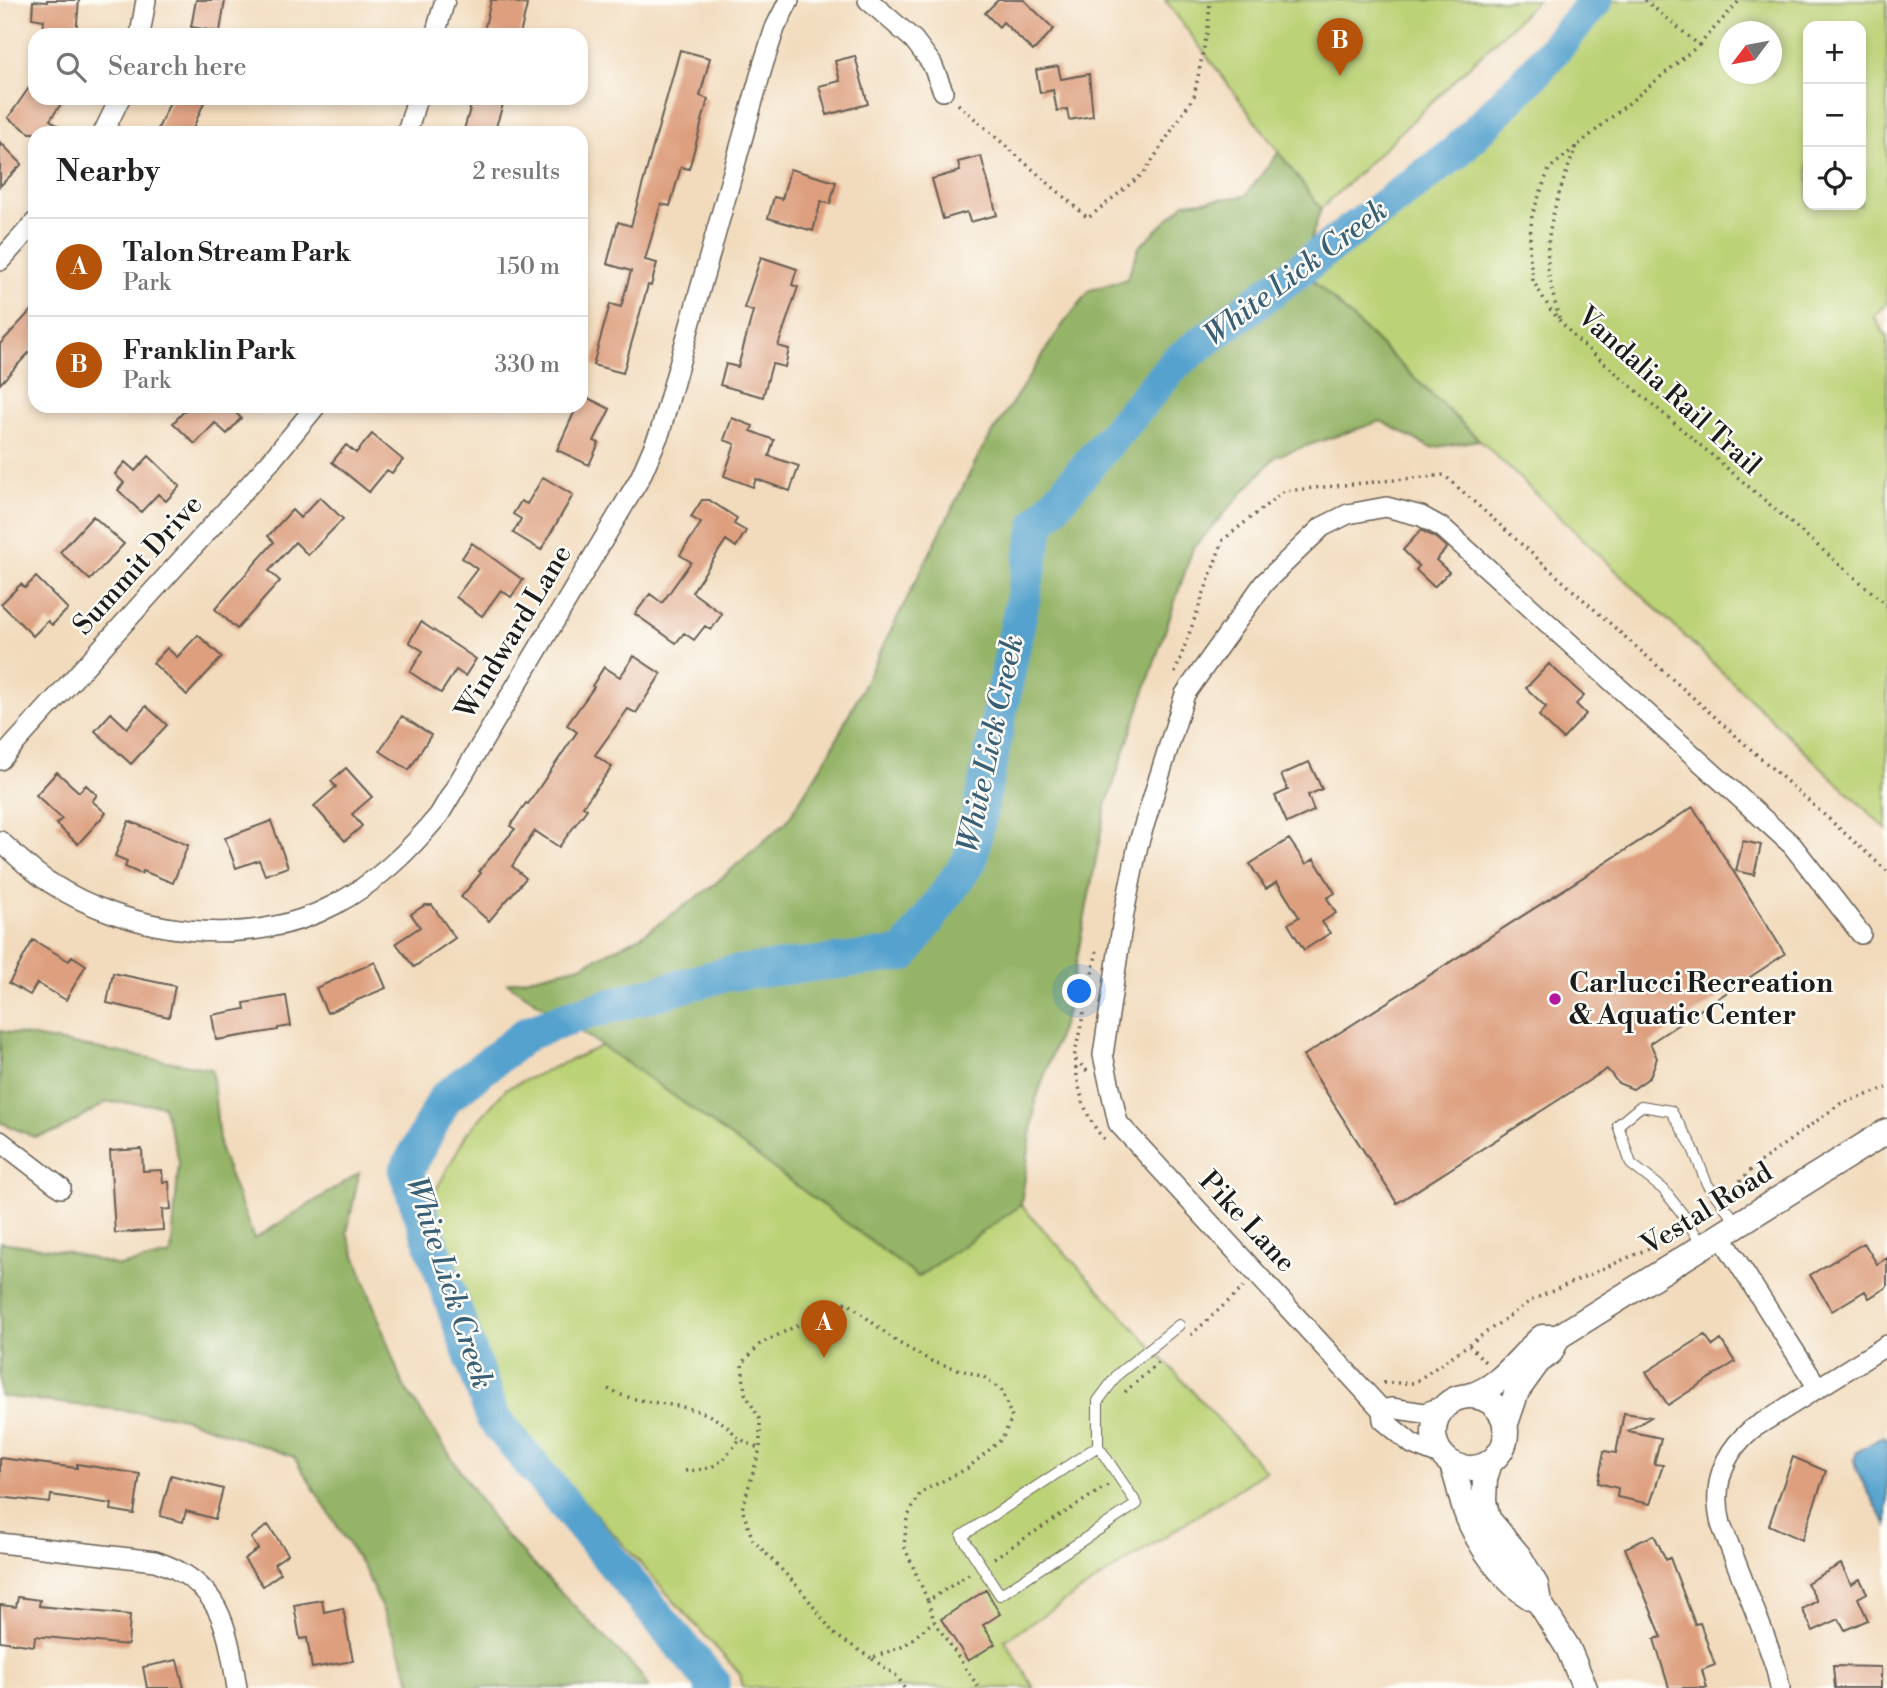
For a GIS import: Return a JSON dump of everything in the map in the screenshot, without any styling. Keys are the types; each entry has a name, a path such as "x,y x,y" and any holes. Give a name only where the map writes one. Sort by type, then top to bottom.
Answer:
{"street":[{"path":"141,28 146,0"},
{"path":"437,28 444,0"},
{"name":"Windward Lane","path":"0,841 47,881 94,907 130,920 206,933 279,926 306,918 367,885 392,867 418,840 439,815 640,478 660,432 763,65 775,28 789,0"},
{"path":"867,0 914,40 932,64 943,91"},
{"path":"106,126 117,105"},
{"path":"409,126 415,105"},
{"path":"0,261 28,230"},
{"name":"Summit Drive","path":"0,760 270,462 310,413"},
{"name":"Pike Lane","path":"1447,1460 1422,1449 1383,1420 1382,1410 1118,1123 1104,1055 1124,913 1138,845 1185,694 1264,583 1322,527 1348,514 1386,507 1421,516 1443,528 1792,845 1861,934"},
{"name":"Vestal Road","path":"1457,1401 1480,1393 1498,1382 1542,1337 1558,1337 1887,1131"},
{"path":"0,1141 61,1188"},
{"path":"1721,1236 1818,1388"},
{"name":"Vestal Road","path":"1505,1426 1517,1391 1538,1362 1551,1352 1558,1337"},
{"path":"1780,1688 1773,1658 1721,1524 1717,1489 1728,1455 1741,1438 1887,1345"},
{"path":"1457,1401 1436,1419 1433,1432 1436,1444 1460,1485 1464,1508 1480,1542 1524,1594 1539,1602"},
{"path":"1382,1410 1391,1408 1424,1413 1457,1401 1488,1401 1494,1406 1505,1426 1503,1447 1496,1458 1472,1468 1459,1467 1447,1460"},
{"path":"1490,1462 1484,1490 1488,1519 1519,1556 1536,1585 1539,1602 1568,1648 1585,1688"},
{"path":"0,1543 155,1561 178,1569 201,1586 216,1607 231,1649 237,1688"}],"lane":[{"path":"1641,1106 1671,1111 1692,1146 1707,1184 1721,1236 1685,1217 1664,1189 1631,1164 1618,1125 1641,1106"},
{"path":"1098,1446 962,1536 1000,1595 1137,1504 1098,1446 1098,1401 1118,1374 1179,1325"}],"path":[{"path":"943,91 1088,218 1144,173 1194,96 1208,28 1210,0"},
{"path":"1645,0 1699,45"},
{"name":"Vandalia Rail Trail","path":"1740,0 1699,45 1549,169 1532,215 1529,250 1533,281 1559,320 1603,364 1887,605"},
{"path":"1559,320 1549,283 1548,247 1557,200 1576,145"},
{"path":"1172,683 1223,540 1284,491 1444,475 1887,871"},
{"path":"1077,1084 1074,1058 1099,942"},
{"path":"1074,1058 1089,1073"},
{"path":"1728,1193 1757,1164 1840,1104 1887,1087"},
{"path":"1381,1383 1414,1383 1532,1300 1652,1247 1686,1226"},
{"path":"904,1688 898,1677 834,1634 802,1591 753,1540 743,1509 760,1449 760,1420 745,1392 742,1364 760,1344 804,1322 833,1301 848,1303 897,1342 931,1361 984,1377 1002,1391 1012,1418 1002,1439 968,1468 921,1492 907,1517 904,1546 928,1601"},
{"path":"608,1389 625,1398 691,1409 719,1420 740,1439 760,1449"},
{"path":"685,1471 709,1470 725,1458 740,1439"},
{"path":"871,1658 904,1646 934,1621 979,1688"}],"green space":[{"path":"1165,0 1538,0 1321,209"},
{"path":"1596,0 1887,0 1887,303 1874,317 1887,337 1887,830 1301,269 1455,153 1535,72"},
{"path":"1279,152 1321,209 1301,269 1479,440 1431,448 1381,421 1276,456 1193,548 1106,806 1067,1011 1036,1100 1021,1205 918,1277 716,1126 507,983 581,966 641,936 710,888 787,821 830,752 981,451 1061,327 1090,290 1127,279 1139,247 1185,203 1245,196"},
{"path":"0,1031 212,1069 220,1150 254,1239 359,1173 347,1233 402,1383 500,1530 639,1672 649,1688 413,1688 367,1574 294,1457 180,1417 0,1396 0,1242 64,1251 119,1266 171,1255 179,1161 163,1105 107,1102 58,1131 34,1137 0,1122"},
{"path":"604,1045 809,1193 918,1277 1021,1205 1266,1471 1005,1640 1034,1688 743,1688 740,1674 506,1415 463,1302 430,1201 467,1133 507,1088"}],"water":[{"path":"1884,1436 1887,1439 1887,1526 1857,1472 1854,1460 1857,1452"}],"building":[{"path":"79,0 77,28 43,28 44,20 32,18 33,1"},
{"path":"196,0 225,0 221,28 191,27"},
{"path":"491,0 527,5 522,28 485,28"},
{"path":"998,0 1024,0 1054,29 1033,51 1003,22 999,27 985,13"},
{"path":"680,50 710,58 700,96 708,99 689,169 681,167 670,206 661,204 645,260 657,263 651,286 648,285 623,373 593,365 610,304 621,307 631,271 607,264 618,222 631,226"},
{"path":"855,56 868,104 827,115 819,86 840,81 835,61"},
{"path":"1058,66 1061,79 1089,74 1093,116 1069,120 1067,109 1057,111 1053,90 1040,93 1036,70"},
{"path":"28,89 28,105 60,105 50,120 58,126 28,126 28,132 8,118"},
{"path":"169,105 203,105 194,126 159,126"},
{"path":"471,105 503,105 496,126 465,126"},
{"path":"0,142 22,164 0,186"},
{"path":"981,156 997,215 970,222 967,212 943,219 932,179 960,171 958,162"},
{"path":"790,169 836,182 830,204 821,201 813,231 768,218 774,197 782,199"},
{"path":"761,257 797,269 792,285 798,287 778,346 789,349 785,367 772,364 763,397 720,385 726,364 738,367 753,311 744,308"},
{"path":"28,314 28,354 0,384 0,344"},
{"path":"588,398 610,409 594,441 599,443 589,465 557,450 574,413 588,413"},
{"path":"182,413 236,413 241,418 227,434 215,423 195,444 173,423"},
{"path":"732,418 753,426 751,431 774,440 769,456 799,466 790,491 756,479 753,487 724,476 735,444 724,440"},
{"path":"372,434 403,460 392,473 387,470 369,492 332,462 346,445 356,453"},
{"path":"149,456 180,486 166,501 158,494 141,512 118,490 124,483 115,474 125,462 135,471"},
{"path":"543,477 573,495 541,550 513,533 521,519 513,514 521,501 527,504"},
{"path":"320,497 343,519 308,555 295,542 269,571 280,581 237,629 215,609 274,542 268,536 292,510 300,518"},
{"path":"702,500 709,500 737,518 734,524 746,531 736,547 726,540 692,592 722,614 711,630 705,626 694,640 684,633 676,643 635,614 650,594 662,603 691,562 680,555 701,523 691,517"},
{"path":"93,516 124,544 90,580 60,552"},
{"path":"1421,530 1447,548 1436,560 1449,572 1434,587 1416,570 1419,566 1403,550"},
{"path":"472,543 523,580 511,597 501,590 482,616 456,597 477,569 462,558"},
{"path":"36,577 68,609 52,625 48,621 33,636 1,604 21,584 25,588"},
{"path":"421,622 476,659 465,676 456,670 441,693 410,672 423,651 409,642"},
{"path":"198,635 222,657 187,695 153,663 167,648 177,657"},
{"path":"634,656 661,674 636,713 628,709 595,755 612,767 583,806 587,809 559,847 535,831 512,866 526,878 489,921 461,897 515,829 510,826 577,732 567,725 594,687 592,686 604,667 620,677"},
{"path":"1549,664 1584,696 1576,704 1586,714 1563,739 1539,716 1546,707 1526,688"},
{"path":"146,706 167,725 131,764 95,731 111,713 127,728"},
{"path":"402,716 431,735 409,770 380,751"},
{"path":"1309,762 1322,789 1308,795 1314,811 1287,823 1275,796 1288,790 1281,775"},
{"path":"346,768 372,797 352,814 362,826 345,841 314,806 336,787 331,781"},
{"path":"57,772 79,792 86,785 97,795 92,801 106,813 78,844 56,824 62,819 36,795"},
{"name":"Carlucci Recreation & Aquatic Center","path":"1693,807 1785,954 1650,1043 1657,1058 1650,1077 1633,1089 1618,1083 1607,1069 1397,1203 1303,1056"},
{"path":"129,821 188,845 173,883 125,867 127,861 115,856"},
{"path":"271,821 288,867 265,875 259,860 236,868 225,838"},
{"path":"1289,839 1306,864 1314,859 1335,893 1327,898 1336,913 1322,922 1330,933 1304,950 1288,924 1299,917 1277,882 1266,889 1250,864"},
{"path":"1743,841 1761,845 1754,875 1736,871"},
{"path":"425,905 432,905 455,938 414,967 396,943 420,927 411,914"},
{"path":"33,940 69,961 72,956 86,965 66,1000 37,983 30,995 9,983"},
{"path":"375,962 386,988 327,1013 316,988"},
{"path":"113,973 175,986 169,1017 107,1003"},
{"path":"286,996 291,1026 216,1040 212,1015 245,1009 244,1003"},
{"path":"142,1149 143,1171 162,1170 163,1182 169,1182 171,1209 162,1210 163,1230 115,1233 110,1151"},
{"path":"1864,1243 1877,1264 1887,1258 1887,1287 1869,1298 1865,1291 1832,1311 1810,1275"},
{"path":"1705,1335 1713,1346 1721,1340 1735,1362 1668,1405 1646,1372"},
{"path":"1624,1413 1651,1417 1628,1431 1661,1438 1654,1464 1663,1465 1650,1504 1617,1497 1618,1488 1598,1483 1604,1451 1616,1453"},
{"path":"1793,1457 1826,1471 1802,1540 1769,1525"},
{"path":"0,1458 77,1468 77,1464 140,1474 134,1514 111,1510 112,1504 51,1495 50,1503 0,1497"},
{"path":"171,1475 223,1489 215,1519 186,1511 183,1522 160,1516"},
{"path":"268,1525 288,1554 274,1564 281,1573 263,1586 244,1559 258,1549 251,1538"},
{"path":"1654,1535 1666,1560 1670,1558 1695,1624 1700,1623 1715,1665 1702,1670 1707,1688 1669,1688 1654,1639 1662,1637 1625,1548"},
{"path":"1841,1564 1851,1584 1860,1579 1867,1593 1858,1598 1868,1620 1845,1630 1839,1619 1813,1631 1802,1609 1817,1601 1807,1583"},
{"path":"986,1590 1000,1614 983,1625 995,1644 968,1661 941,1619"},
{"path":"18,1597 40,1600 39,1606 130,1615 128,1645 35,1636 34,1646 0,1641 0,1605 16,1607"},
{"path":"322,1600 324,1612 343,1608 353,1661 312,1668 307,1638 300,1639 294,1605"},
{"path":"177,1660 184,1688 147,1688 143,1667"},
{"path":"1833,1666 1881,1667 1881,1688 1835,1688"}],"waterway":[{"name":"White Lick Creek","path":"712,1688 712,1682 493,1418 406,1172 445,1098 528,1033 571,1017 726,974 904,954 970,860 1038,524 1175,363 1455,153 1535,72 1596,0"}],"place":[{"name":"Franklin Park","path":"1340,76"},
{"name":"Carlucci Recreation & Aquatic Center","path":"1555,999"},
{"name":"Talon Stream Park","path":"824,1358"}]}
